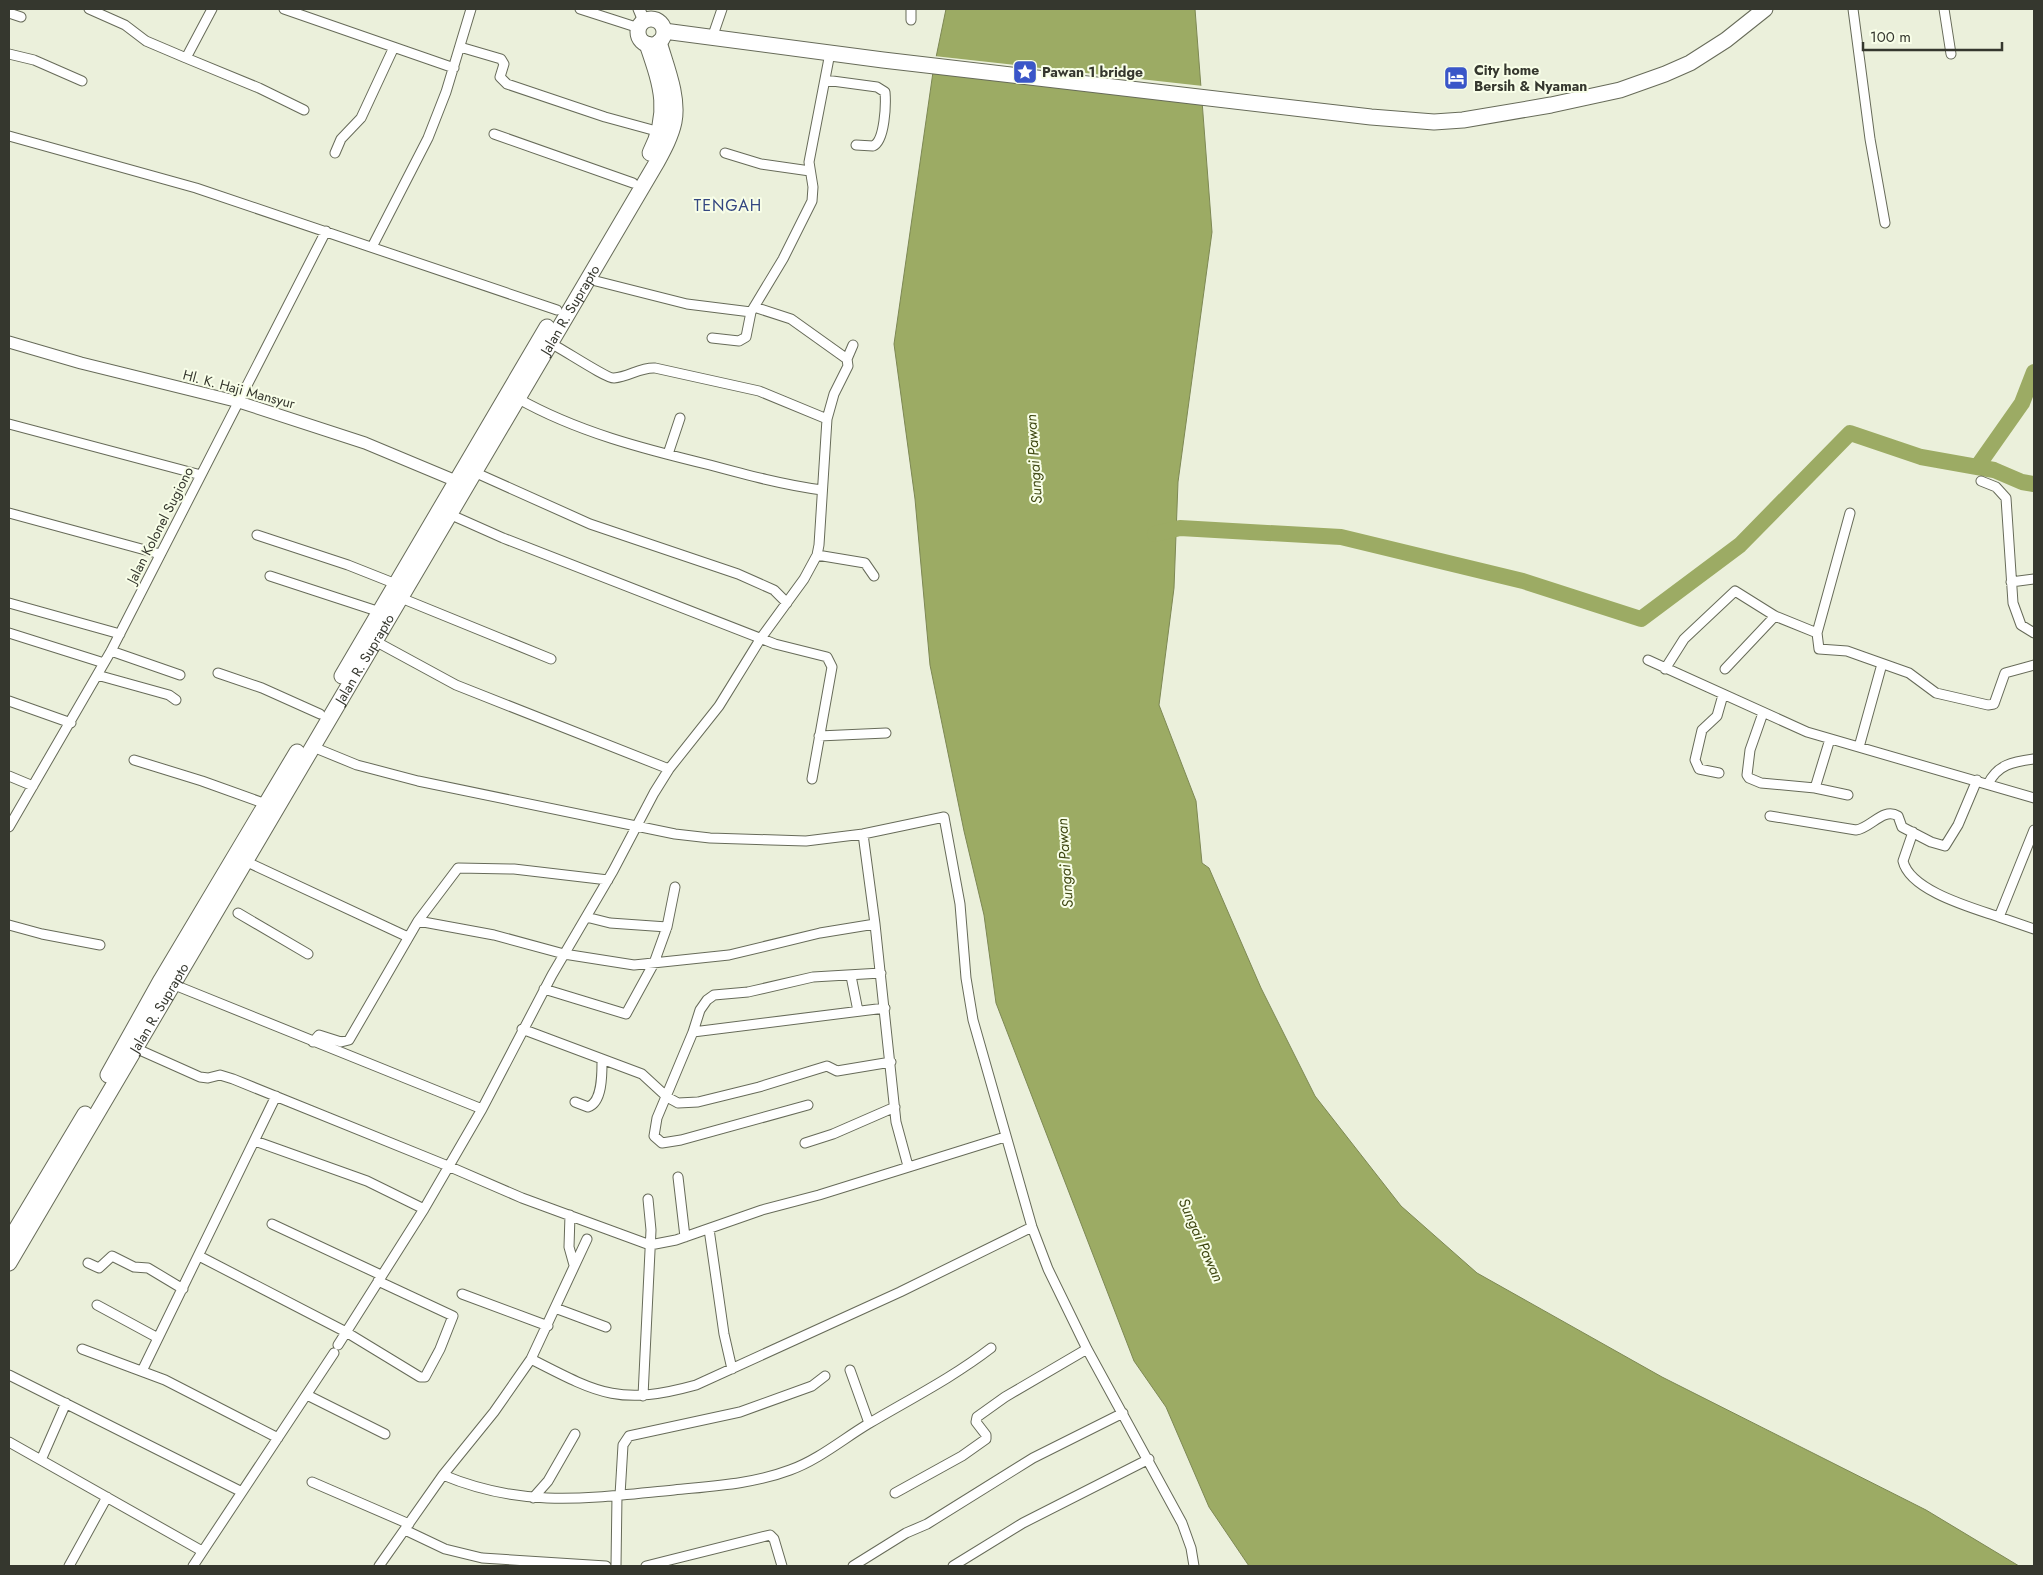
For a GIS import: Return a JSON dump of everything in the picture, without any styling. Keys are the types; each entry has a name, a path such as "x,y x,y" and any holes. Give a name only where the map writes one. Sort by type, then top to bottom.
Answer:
{"main road":[{"path":"657,39 656,21 641,19 640,40 712,38 883,60 1380,118 1434,122 1463,120 1543,107 1620,90 1665,74 1708,52 1765,9"},
{"name":"Jalan R. Suprapto","path":"10,1252 12,1226 229,878 266,804 380,612 403,584 474,472 517,398 521,381 557,310 633,182 660,132 663,120 657,39"},
{"name":"Jalan R. Suprapto","path":"10,1252 172,984 230,909 229,878 245,860 375,641 456,481 521,381 550,343 670,136 674,122 674,102 657,39"}],"street":[{"path":"89,9 125,24 146,41 259,88 304,110"},
{"path":"186,58 212,9"},
{"path":"284,9 454,68"},
{"path":"372,247 428,138 454,68 472,9"},
{"path":"580,9 641,19"},
{"path":"712,38 722,9"},
{"path":"911,9 911,20"},
{"path":"1853,9 1870,139 1885,223"},
{"path":"1944,9 1951,54"},
{"path":"9,14 21,17"},
{"path":"335,153 341,139 361,118 394,47"},
{"path":"460,47 501,59 504,64 500,77 507,84 605,117 660,132"},
{"path":"712,338 739,341 744,339 753,309 783,259 812,201 813,187 809,162 830,53"},
{"path":"9,54 34,60 82,81"},
{"path":"825,80 878,88 885,92 884,122 878,142 873,146 856,145"},
{"path":"494,134 633,182"},
{"path":"9,136 196,188 557,310"},
{"path":"725,153 761,164 810,171"},
{"name":"Jalan Kolonel Sugiono","path":"9,827 111,651 326,231"},
{"path":"588,279 687,304 753,309 791,319 847,359"},
{"name":"Hl. K. Haji Mansyur","path":"9,342 81,363 239,402 365,443 456,481"},
{"path":"550,343 608,377 620,377 647,367 663,369 759,391 827,419"},
{"path":"193,1566 307,1395 424,1209 482,1109 544,989 608,880 669,769 719,706 761,638 804,579 817,555 827,419 834,394 848,364 847,359 853,345"},
{"path":"517,398 588,431 777,482 822,490"},
{"path":"668,454 680,418"},
{"path":"9,424 201,475"},
{"path":"474,472 590,524 738,574 774,590 787,603"},
{"path":"1981,481 1996,487 2006,498 2015,582 2013,603 2019,622 2024,628 2034,633"},
{"path":"9,513 160,554"},
{"path":"1850,513 1818,633 1819,649 1847,651 1909,674 1936,693 1988,705 1994,704 1997,700 2005,674 2034,665"},
{"path":"449,514 502,538 781,646 827,656 832,667 818,736 812,779"},
{"path":"257,535 403,584 551,659"},
{"path":"817,555 865,563 874,576"},
{"path":"270,576 380,612"},
{"path":"2015,582 2034,579"},
{"path":"1665,669 1684,639 1733,592 1754,601 1775,616 1818,633"},
{"path":"9,603 120,634"},
{"path":"1725,669 1775,616"},
{"path":"9,633 104,663"},
{"path":"375,641 456,685 669,769"},
{"path":"111,651 180,676"},
{"path":"1648,660 1799,729 1830,740 1977,780 2034,798"},
{"path":"1859,747 1882,664"},
{"path":"218,673 262,688 320,714"},
{"path":"97,674 169,695 176,700"},
{"path":"1719,774 1699,769 1695,760 1702,730 1717,716 1723,695"},
{"path":"9,701 71,722"},
{"path":"1763,712 1750,750 1747,774 1749,778 1770,784 1815,788 1848,795"},
{"path":"818,736 886,732"},
{"path":"1815,788 1830,740"},
{"path":"313,747 357,766 399,776 692,836 806,841 863,834 941,816 945,818 960,904 966,978 973,1020 1032,1227 1048,1269 1087,1349 1149,1459 1182,1523 1191,1548 1194,1566"},
{"path":"1988,784 1995,773 2004,765 2034,759"},
{"path":"134,760 202,781 266,804"},
{"path":"9,776 33,786"},
{"path":"1770,816 1856,830 1866,829 1884,815 1893,813 1898,816 1902,827 1931,842 1945,846 1958,825 1977,780"},
{"path":"1999,917 2034,830"},
{"path":"1913,832 1903,861 1909,874 1935,892 2034,929"},
{"path":"863,834 876,924 896,1122 908,1166"},
{"path":"245,860 408,937"},
{"path":"313,1042 319,1035 341,1042 349,1040 418,921 458,868 514,869 608,880"},
{"path":"544,989 624,1014 629,1010 654,963 667,927 675,887"},
{"path":"230,909 308,954"},
{"path":"586,917 610,923 667,927"},
{"path":"418,921 494,935 564,954 634,965 729,955 820,933 876,924"},
{"path":"9,925 42,934 100,945"},
{"path":"808,1105 715,1133 659,1142 654,1136 654,1128 703,1005 714,995 748,992 813,977 881,973"},
{"path":"851,976 858,1011"},
{"path":"172,984 482,1109"},
{"path":"693,1032 885,1008"},
{"path":"522,1029 642,1074 667,1097 678,1103 698,1102 759,1087 827,1066 837,1071 891,1062"},
{"path":"135,1048 200,1077 208,1078 220,1075 276,1096 483,1182 650,1244 685,1237 762,1210 828,1192 1005,1137"},
{"path":"575,1102 588,1107 593,1104 602,1083 602,1059"},
{"path":"142,1371 276,1096"},
{"path":"805,1143 833,1134 895,1107"},
{"path":"254,1141 367,1182 424,1209"},
{"path":"678,1177 685,1237"},
{"path":"643,1396 651,1230 648,1199"},
{"path":"570,1215 569,1248 574,1265"},
{"path":"379,1566 443,1475 494,1412 531,1359 548,1326 593,1223"},
{"path":"199,1256 346,1332 420,1377 425,1377 428,1374 454,1316 272,1224"},
{"path":"531,1359 580,1384 603,1392 643,1396 696,1385 924,1281 1032,1227"},
{"path":"709,1229 724,1334 732,1369"},
{"path":"88,1263 100,1268 112,1256 134,1268 148,1268 183,1289"},
{"path":"462,1294 548,1326"},
{"path":"97,1305 158,1338"},
{"path":"555,1308 606,1327"},
{"path":"443,1475 470,1487 493,1493 557,1499 618,1496 735,1483 775,1475 792,1469 951,1377 991,1348"},
{"path":"82,1349 173,1384 278,1438"},
{"path":"895,1494 962,1456 986,1439 986,1435 976,1422 977,1417 1006,1397 1087,1349"},
{"path":"850,1370 869,1423"},
{"path":"9,1375 242,1492"},
{"path":"616,1566 622,1445 629,1436 740,1412 812,1386 825,1376"},
{"path":"307,1395 385,1434"},
{"path":"41,1460 66,1403"},
{"path":"853,1566 906,1533 927,1524 1034,1458 1123,1413"},
{"path":"533,1498 548,1481 575,1434"},
{"path":"9,1442 202,1551"},
{"path":"954,1566 1023,1523 1149,1459"},
{"path":"312,1482 407,1527 445,1548 476,1557 606,1566"},
{"path":"68,1566 107,1497"},
{"path":"646,1566 770,1536 774,1538 782,1566"}],"water":[{"name":"Sungai Pawan","path":"946,9 1195,9 1212,232 1178,482 1174,588 1159,705 1196,801 1202,863 1209,868 1261,988 1315,1096 1401,1206 1477,1273 1662,1377 1926,1510 2019,1566 1249,1566 1209,1507 1166,1407 1134,1361 996,1003 984,915 964,831 930,665 915,499 894,344 933,72"}],"pier":[{"path":"934,56 1203,86 1204,100 931,69"}],"waterway":[{"path":"1977,467 2022,403 2034,372"},
{"path":"1155,534 1180,528 1341,537 1523,581 1641,619 1740,545 1850,433 1921,457 1994,470 2022,482 2034,484"}],"place":[{"name":"Pawan 1 bridge","path":"1025,72"},
{"name":"City home Bersih & Nyaman","path":"1456,78"}],"district":[{"name":"TENGAH","path":"728,205"}]}
